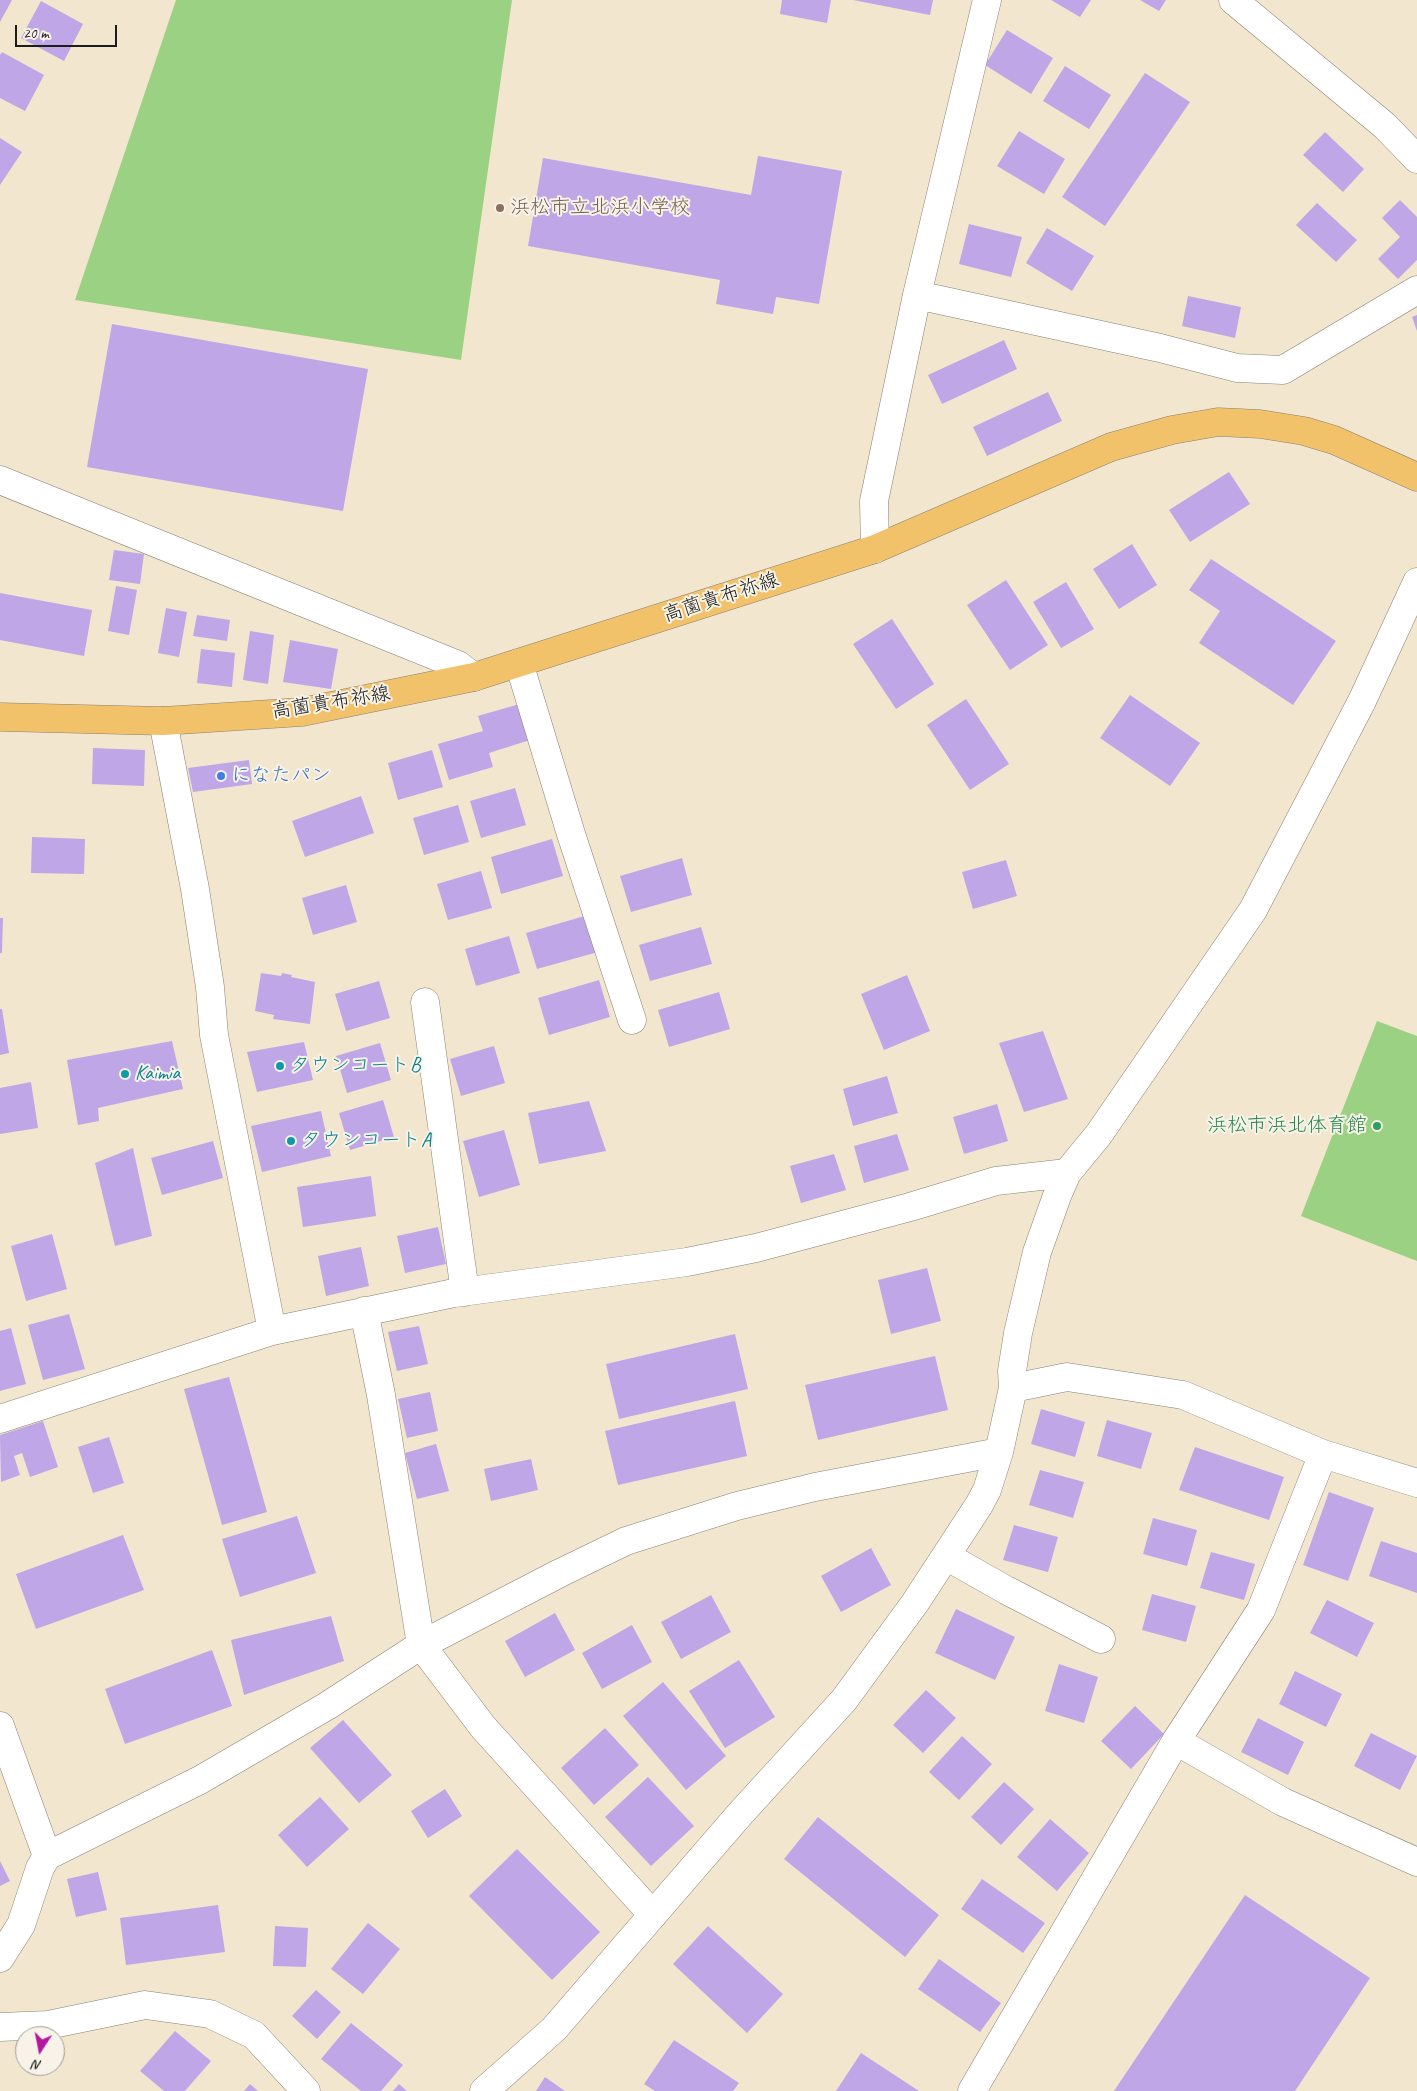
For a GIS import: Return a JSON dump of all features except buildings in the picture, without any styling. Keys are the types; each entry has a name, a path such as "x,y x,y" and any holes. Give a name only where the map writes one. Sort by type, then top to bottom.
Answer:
{"main road":[{"name":"高薗貴布祢線","path":"0,718 164,721 302,712 474,677 875,549 1111,447 1172,430 1218,422 1260,424 1304,431 1334,440 1417,477"}],"street":[{"path":"875,549 874,500 917,295 987,0"},
{"path":"1233,0 1385,126 1417,159"},
{"path":"917,295 1160,348 1237,368 1283,370 1417,290"},
{"path":"0,480 458,665 474,677"},
{"path":"484,2091 554,2029 740,1814 844,1700 915,1603 987,1490 999,1452 1013,1388 1012,1371 1018,1333 1037,1252 1057,1196 1068,1173 1099,1134 1253,910 1362,701 1417,582"},
{"path":"519,663 571,834 632,1020"},
{"path":"164,721 195,889 209,978 214,1035 272,1331"},
{"path":"424,1002 465,1292"},
{"path":"0,1420 272,1331 465,1292 687,1262 756,1248 910,1207 996,1181 1068,1173"},
{"path":"364,1311 381,1395 421,1645 483,1727 653,1915"},
{"path":"1013,1388 1067,1377 1183,1396 1323,1454 1417,1483"},
{"path":"0,1958 21,1925 40,1868 47,1856 200,1780 327,1706 421,1645 626,1541 736,1506 815,1487 999,1452"},
{"path":"972,2091 1176,1741 1261,1610 1323,1454"},
{"path":"946,1556 1006,1590 1101,1639"},
{"path":"0,1726 47,1856"},
{"path":"1176,1741 1283,1802 1417,1862"},
{"path":"0,2027 48,2025 145,2005 210,2014 254,2034 306,2091"}],"green space":[{"path":"176,0 512,0 461,360 75,300"},
{"name":"浜松市浜北体育館","path":"1377,1021 1417,1036 1417,1261 1301,1216"}],"place":[{"name":"浜松市立北浜小学校","path":"500,208"},
{"name":"になたパン","path":"221,776"},
{"name":"タウンコートB","path":"280,1066"},
{"name":"Kaimia","path":"125,1074"},
{"name":"浜松市浜北体育館","path":"1377,1126"},
{"name":"タウンコートA","path":"291,1141"}]}
